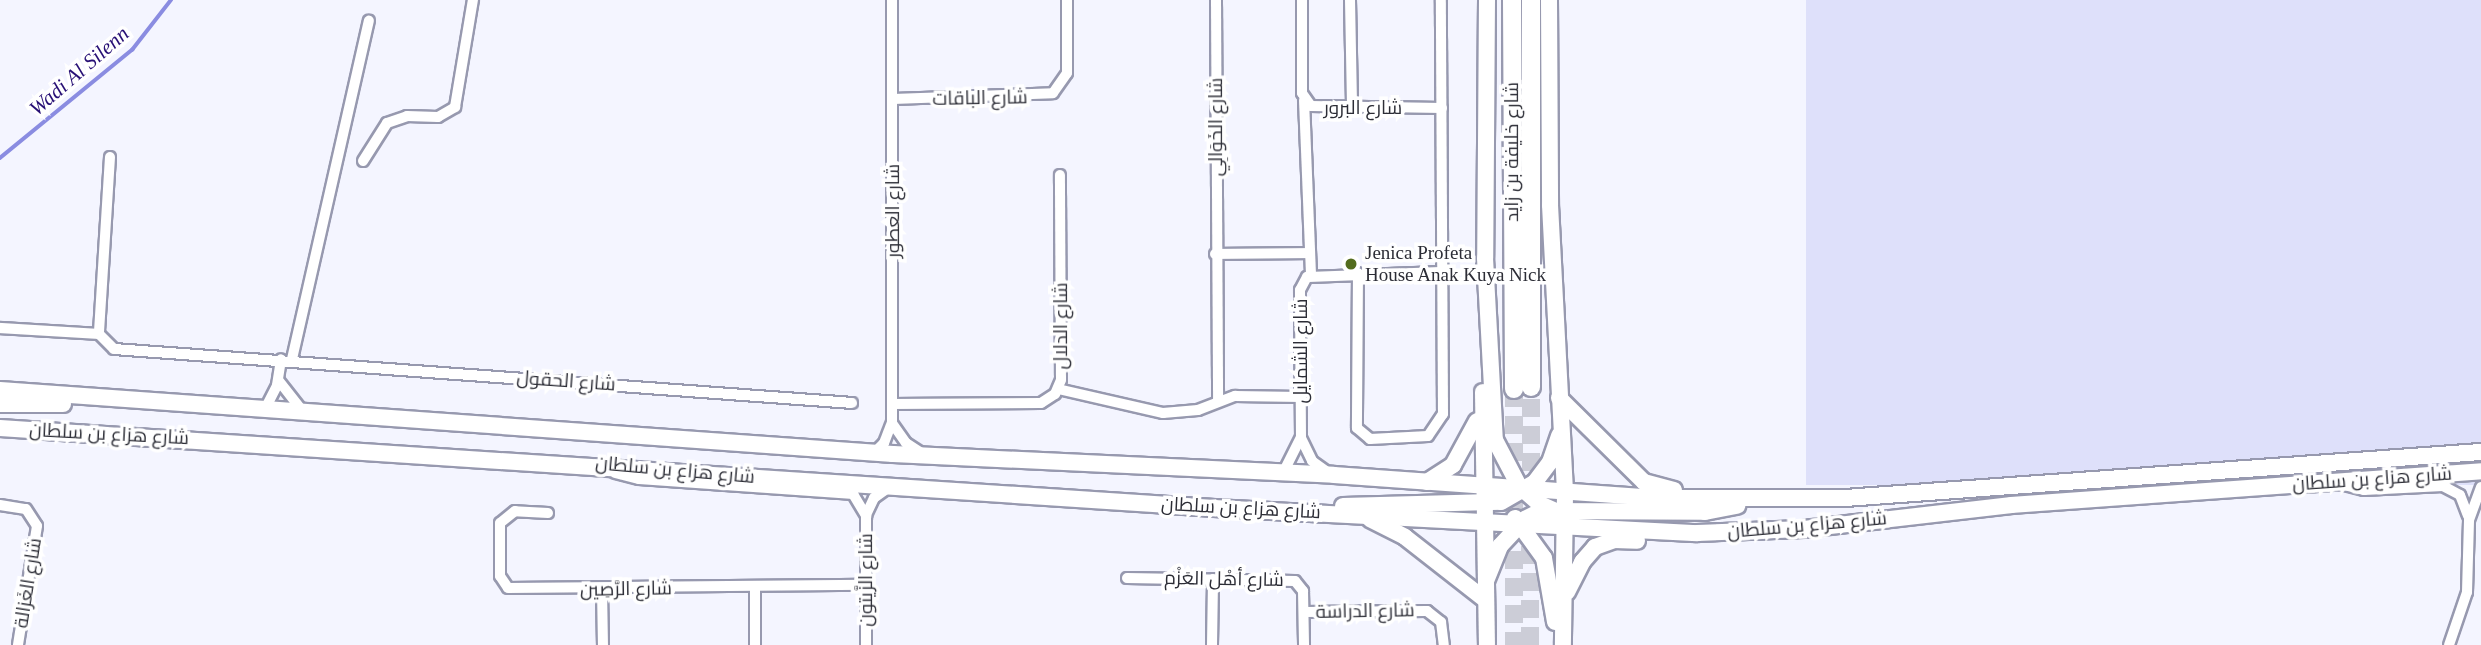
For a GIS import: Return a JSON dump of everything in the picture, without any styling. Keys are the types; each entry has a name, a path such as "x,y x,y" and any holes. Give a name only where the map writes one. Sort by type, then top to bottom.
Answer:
{"highway":[{"name":"شارع خليفة بن زايد","path":"1512,0 1523,388 1531,0"}],"main road":[{"path":"1486,645 1481,522 1488,324 1488,0"},
{"path":"1549,0 1550,205 1562,427 1561,511 1565,600 1563,645"},
{"path":"1421,483 1444,474 1472,436 1488,324"},
{"path":"1488,324 1495,440 1507,468 1524,491 1561,511"},
{"name":"شارع هزاع بن سلطان","path":"0,390 873,453 1334,475 1421,483 1482,496 1524,491"},
{"path":"0,404 86,403 111,397"},
{"path":"1559,398 1644,482 1663,489 1756,500"},
{"path":"1501,502 1524,491 1550,462 1562,427"},
{"name":"شارع هزاع بن سلطان","path":"0,428 333,447 1481,522 1519,524 1561,511 1615,529 1734,532 1804,529 2012,505 2481,471"},
{"path":"0,438 296,456 333,447"},
{"name":"شارع هزاع بن سلطان","path":"1756,500 1844,498 2481,452"},
{"path":"1314,512 1373,503 1482,496 1501,502 1519,524 1547,568 1555,645"},
{"path":"1483,594 1500,546 1519,524 1561,511 1705,512 1756,500"},
{"path":"1361,514 1405,537 1483,594"},
{"path":"1565,600 1584,559 1605,543 1717,542 1734,532"}],"street":[{"path":"363,161 387,123 407,116 438,117 455,107 473,0"},
{"name":"شارع العطور","path":"892,0 892,422"},
{"name":"شارع الباقات","path":"893,99 1053,93 1068,73 1067,0"},
{"name":"شارع الخَوَالِي","path":"1216,0 1215,254 1218,401"},
{"name":"شارع البرور","path":"1302,0 1304,99 1316,108 1442,108"},
{"path":"1350,0 1352,109"},
{"path":"1358,273 1357,428 1370,439 1414,440 1433,432 1443,414 1441,0"},
{"path":"292,359 369,20"},
{"path":"1304,99 1311,274"},
{"path":"0,328 99,334 110,157"},
{"name":"شارع الدلال","path":"892,404 1041,403 1058,389 1060,175"},
{"path":"1215,254 1310,253"},
{"name":"شارع الشمايل","path":"1282,474 1301,438 1300,290 1311,274 1442,272"},
{"name":"شارع الحقول","path":"99,334 114,349 292,359 852,403"},
{"path":"264,411 279,381 281,359"},
{"path":"279,381 289,399 305,412"},
{"path":"1058,389 1163,413 1198,410 1235,396 1301,397"},
{"path":"873,453 884,443 892,422"},
{"path":"892,422 906,443 927,455"},
{"path":"1301,438 1312,461 1334,475"},
{"name":"شارع الزَّيتون","path":"599,464 639,479 847,492 862,503 866,516 866,645"},
{"path":"2337,481 2364,490 2443,486 2460,495 2469,520"},
{"name":"شارع الزَّيتون","path":"866,516 880,492 898,485"},
{"path":"2449,645 2467,592 2469,520 2481,488"},
{"name":"شارع الغَزالة","path":"0,505 30,512 37,526 18,645"},
{"name":"شارع الرَّصِين","path":"548,513 515,511 500,523 503,583 515,591 867,585"},
{"name":"شارع أهْل العَزْم","path":"1127,578 1295,581 1303,591 1304,645"},
{"path":"1212,645 1213,579"},
{"path":"755,587 755,645"},
{"path":"602,589 603,645"},
{"name":"شارع الدراسة","path":"1304,612 1427,611 1441,622 1444,645"}],"shaded area":[{"path":"1806,0 2481,0 2481,485 1806,485"}],"waterway":[{"name":"Wadi Al Silenn","path":"0,158 132,50 171,0"}],"tunnel":[{"path":"1531,387 1531,498"},
{"path":"1514,389 1514,645"},
{"path":"1530,530 1530,645"}],"place":[{"name":"Jenica Profeta House Anak Kuya Nick","path":"1351,264"}]}
